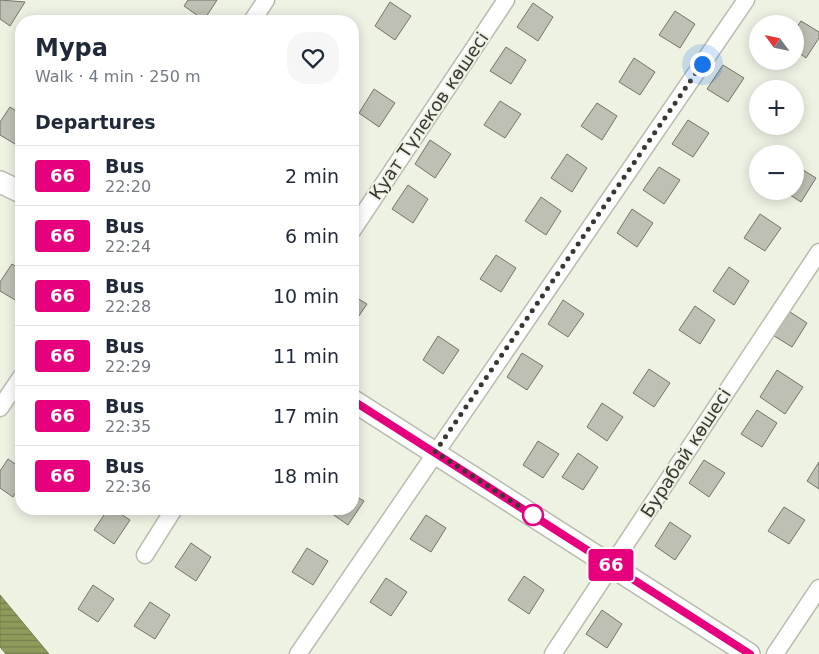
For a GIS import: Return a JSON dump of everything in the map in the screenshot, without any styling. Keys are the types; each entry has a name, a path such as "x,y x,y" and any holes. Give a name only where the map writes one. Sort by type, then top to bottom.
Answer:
{"main road":[{"path":"0,182 15,189"},
{"path":"359,404 750,654"}],"street":[{"path":"256,15 266,0"},
{"name":"Қуат Түлеков көшесі","path":"359,220 506,0"},
{"path":"298,654 746,0"},
{"name":"Бурабай көшесi","path":"552,654 819,252"},
{"path":"0,408 15,385"},
{"path":"145,556 170,515"},
{"path":"775,654 819,588"}],"shaded area":[{"path":"0,595 49,654 6,654 0,647"}],"building":[{"path":"0,0 25,2 15,15 10,26 0,19"},
{"path":"188,0 217,0 207,15 197,15 184,6"},
{"path":"390,2 411,16 395,40 375,26"},
{"path":"533,3 553,17 538,41 517,27"},
{"path":"675,11 695,24 680,48 659,35"},
{"path":"804,23 819,32 819,38 806,58 804,57"},
{"path":"506,47 526,60 511,84 490,71"},
{"path":"634,58 655,72 640,95 619,82"},
{"path":"723,65 744,78 728,102 707,89"},
{"path":"374,89 395,103 379,127 359,113"},
{"path":"500,101 521,114 505,138 484,125"},
{"path":"597,103 617,116 602,140 581,126"},
{"path":"10,107 15,110 15,144 0,135 0,122"},
{"path":"688,120 709,133 693,157 672,144"},
{"path":"430,140 451,154 435,178 415,164"},
{"path":"567,154 587,168 572,192 551,178"},
{"path":"659,167 680,180 664,204 643,190"},
{"path":"804,171 816,178 804,197"},
{"path":"408,185 428,199 413,223 392,209"},
{"path":"541,197 561,211 546,235 525,221"},
{"path":"632,209 653,223 637,247 617,233"},
{"path":"760,214 781,228 765,251 744,238"},
{"path":"496,255 516,268 501,292 480,279"},
{"path":"12,264 15,266 15,300 0,291 0,282"},
{"path":"729,267 749,281 734,305 713,291"},
{"path":"359,299 367,304 359,316"},
{"path":"563,300 584,314 568,337 548,324"},
{"path":"695,306 715,320 700,344 679,330"},
{"path":"787,310 807,323 792,347 771,334"},
{"path":"438,336 459,350 443,374 423,360"},
{"path":"522,353 543,366 527,390 507,377"},
{"path":"649,369 670,383 654,407 633,393"},
{"path":"777,370 803,387 785,414 760,397"},
{"path":"602,403 623,417 607,441 587,427"},
{"path":"757,410 777,423 762,447 741,434"},
{"path":"538,441 559,454 543,478 523,465"},
{"path":"578,453 598,467 583,490 562,477"},
{"path":"8,459 15,464 15,494 13,497 0,488 0,471"},
{"path":"704,460 725,473 709,497 689,483"},
{"path":"819,462 819,489 807,481"},
{"path":"359,498 364,501 359,508"},
{"path":"784,507 805,520 789,544 768,531"},
{"path":"104,515 122,515 130,520 114,544 94,530"},
{"path":"334,515 355,515 348,525"},
{"path":"426,515 446,528 431,552 410,539"},
{"path":"670,522 691,536 675,560 655,546"},
{"path":"191,543 211,557 196,581 175,567"},
{"path":"307,548 328,561 313,585 292,572"},
{"path":"524,576 544,590 529,614 508,600"},
{"path":"386,578 407,592 391,616 370,602"},
{"path":"93,585 114,599 98,622 78,609"},
{"path":"150,602 170,615 155,639 134,626"},
{"path":"602,610 622,624 607,648 586,634"}],"bus line":[{"name":"66","path":"359,404 750,654"}],"route":[{"path":"533,515 435,452 702,64"}]}
